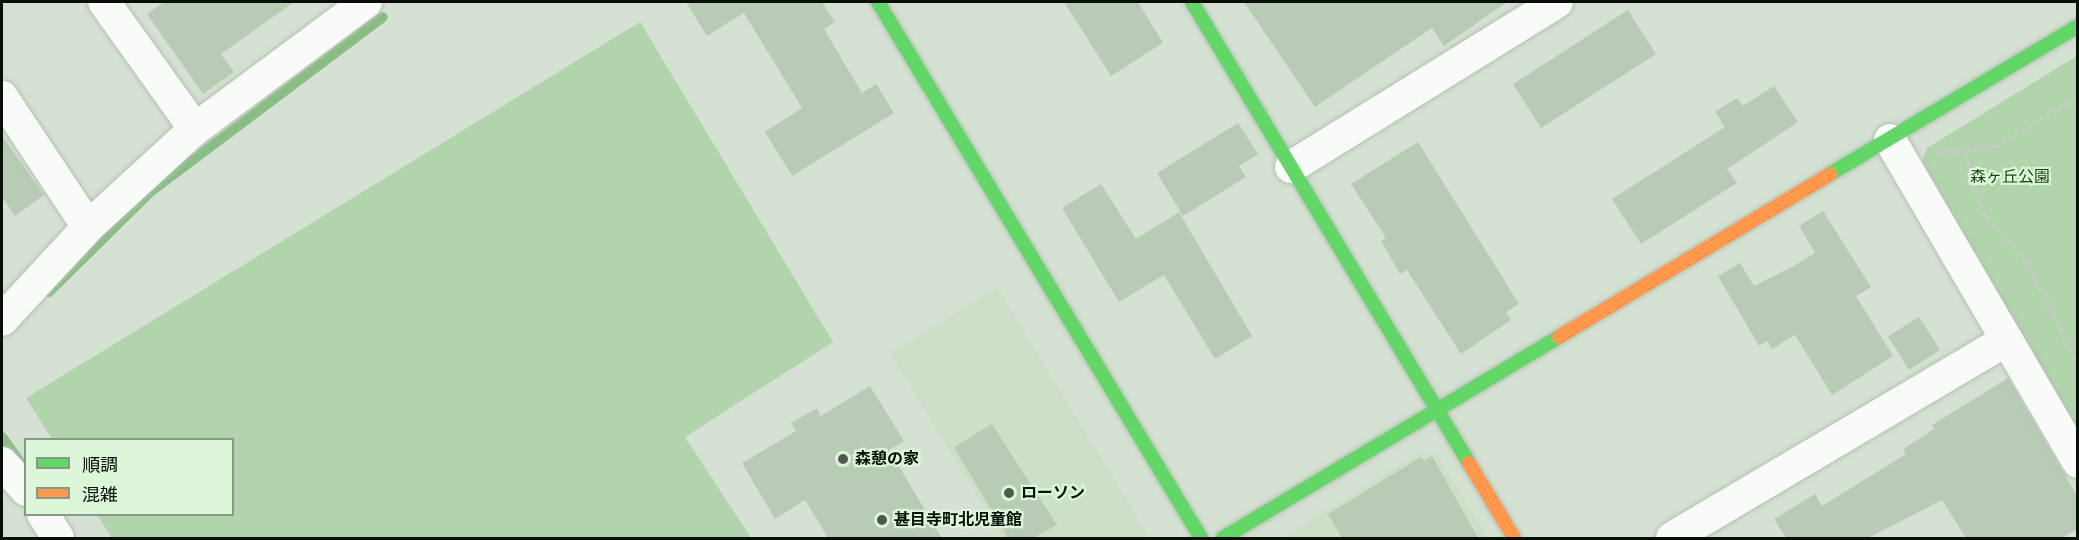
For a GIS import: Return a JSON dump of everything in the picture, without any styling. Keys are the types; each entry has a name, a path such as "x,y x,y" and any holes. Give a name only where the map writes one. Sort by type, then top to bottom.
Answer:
{"street":[{"path":"104,2 195,129"},
{"path":"2,320 88,227 195,129 366,2"},
{"path":"879,2 1201,538"},
{"path":"1192,2 1514,538"},
{"path":"1291,167 1557,2"},
{"path":"1223,538 2078,26"},
{"path":"2,97 88,227"},
{"path":"1890,140 2078,462"},
{"path":"1672,538 2007,340"},
{"path":"2,463 24,488"},
{"path":"44,516 58,538"}],"path":[{"path":"1907,168 1938,153 1965,154 1995,147 2078,97"},
{"path":"1965,154 1983,212 2026,261 2078,365"}],"shaded area":[{"path":"997,287 1148,535 1147,538 1003,538 890,353"},
{"path":"1420,452 1438,456 1488,538 1282,538"}],"green space":[{"path":"640,22 833,342 685,437 751,538 112,538 98,516 234,516 234,438 51,438 26,398"},
{"name":"森ヶ丘公園","path":"2077,56 2077,430 1922,161 1927,148"}],"building":[{"path":"164,2 294,2 221,54 234,72 203,94 147,14"},
{"path":"686,2 822,2 835,22 824,29 862,93 876,84 894,113 792,176 765,132 802,108 744,13 707,36"},
{"path":"1064,2 1138,2 1163,43 1111,76"},
{"path":"1244,2 1507,2 1444,46 1432,28 1315,107"},
{"path":"1628,10 1656,54 1541,128 1513,84"},
{"path":"1774,86 1798,122 1727,169 1737,183 1641,244 1612,199 1725,127 1715,112 1737,98 1743,106"},
{"path":"1238,123 1258,154 1239,166 1246,177 1183,216 1157,173"},
{"path":"2,136 44,195 15,216 2,197"},
{"path":"1418,142 1519,304 1506,312 1511,320 1461,354 1407,270 1400,274 1381,241 1386,238 1351,184"},
{"path":"1101,184 1136,239 1179,212 1252,336 1215,359 1164,275 1119,302 1062,208"},
{"path":"1823,211 1871,287 1856,296 1893,356 1832,395 1795,335 1772,349 1767,341 1759,346 1718,276 1740,263 1754,286 1815,253 1799,226"},
{"path":"1919,317 1940,350 1909,370 1888,336"},
{"path":"2008,378 2078,497 2078,529 2062,538 1966,538 1942,500 1868,538 1786,538 1774,519 1815,494 1822,506 1906,454 1903,449 1934,429 1932,425"},
{"path":"870,386 904,441 889,450 942,538 828,538 805,500 775,519 742,463 796,431 791,423 817,408 821,416"},
{"path":"992,424 1057,525 1033,538 1008,538 954,447"},
{"path":"1432,456 1478,538 1342,538 1328,514 1421,457 1424,461"}],"waterway":[{"path":"49,292 150,192 383,17"},
{"path":"2,437 20,462"}],"traffic: fast":[{"path":"878,2 1201,538"},
{"path":"1192,2 1469,463"},
{"path":"1830,174 2078,26"},
{"path":"1223,538 1559,337"}],"traffic: slow":[{"path":"1559,337 1830,174"},
{"path":"1469,463 1514,538"}],"place":[{"name":"森憩の家","path":"843,459"},
{"name":"ローソン","path":"1009,493"},
{"name":"甚目寺町北児童館","path":"882,520"}]}
